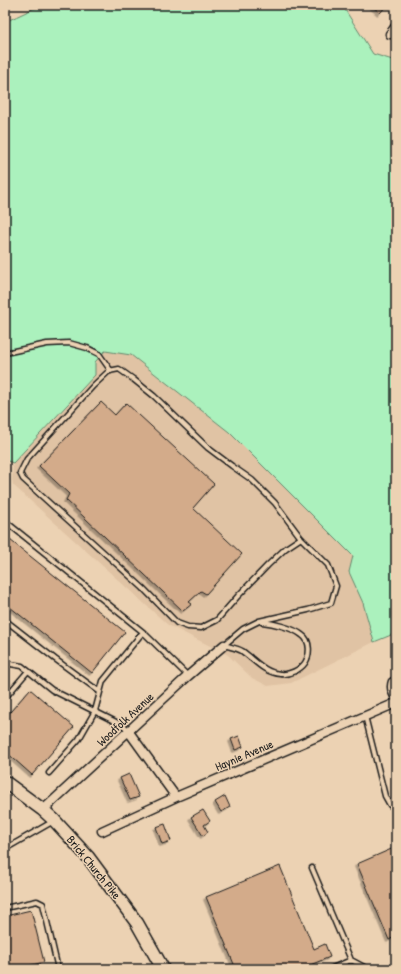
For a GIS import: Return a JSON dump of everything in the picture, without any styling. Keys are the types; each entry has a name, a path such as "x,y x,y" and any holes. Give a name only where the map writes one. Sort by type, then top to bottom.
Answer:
{"main road":[{"name":"Brick Church Pike","path":"5,782 43,810 88,857 137,923 162,969"}],"street":[{"path":"390,34 396,26"},
{"name":"Woodfolk Avenue","path":"43,810 188,676 224,645"},
{"name":"Haynie Avenue","path":"102,831 176,797 396,703"},
{"path":"129,732 176,797"}],"lane":[{"path":"5,352 47,344 69,343 87,348 99,354 111,371"},
{"path":"224,645 243,629 259,621 308,610 331,603 336,586 328,565 301,538 275,503 252,480 208,448 154,396 119,369 109,371 93,386 26,459 20,473 22,479 143,588 177,623 188,627 201,628 217,620 268,565 286,548 301,538"},
{"path":"5,521 143,632 188,676"},
{"path":"5,620 100,692"},
{"path":"224,645 240,650 263,669 275,674 283,675 295,672 305,664 309,653 309,644 302,634 274,624 259,621"},
{"path":"49,773 79,739 95,711 103,681 143,632"},
{"path":"5,663 22,666 52,690 124,726 129,732"},
{"path":"5,698 28,671"},
{"path":"396,678 391,681 389,685 396,703"},
{"path":"365,716 385,796 390,805 396,809"},
{"path":"5,849 54,820"},
{"path":"312,868 351,960 368,969"},
{"path":"5,908 37,901 43,904 58,969"},
{"path":"330,969 351,960"}],"shaded area":[{"path":"105,351 131,355 229,432 353,556 349,572 363,603 374,642 291,683 268,686 252,678 228,655 168,625 13,485 13,463 95,375 95,362"}],"green space":[{"path":"41,5 342,5 373,54 396,61 396,633 374,642 363,603 349,572 353,556 229,432 131,355 105,351 95,362 95,375 13,463 5,460 5,22"}],"building":[{"path":"371,5 387,5 380,13"},
{"path":"101,402 115,415 126,403 214,484 193,508 242,554 206,594 201,591 189,602 192,604 183,611 66,500 69,494 39,466"},
{"path":"5,536 125,632 92,673 5,603"},
{"path":"30,689 74,727 32,775 5,751 5,718"},
{"path":"239,736 243,747 235,750 231,739"},
{"path":"129,774 139,797 130,800 120,778"},
{"path":"225,796 230,807 221,812 215,802"},
{"path":"203,810 210,821 204,825 208,832 203,836 191,817"},
{"path":"165,824 171,841 162,844 156,827"},
{"path":"396,847 396,936 389,940 357,864"},
{"path":"280,866 314,949 325,944 330,957 300,969 236,969 206,897"},
{"path":"31,910 44,962 16,969 5,969 5,916"}]}
